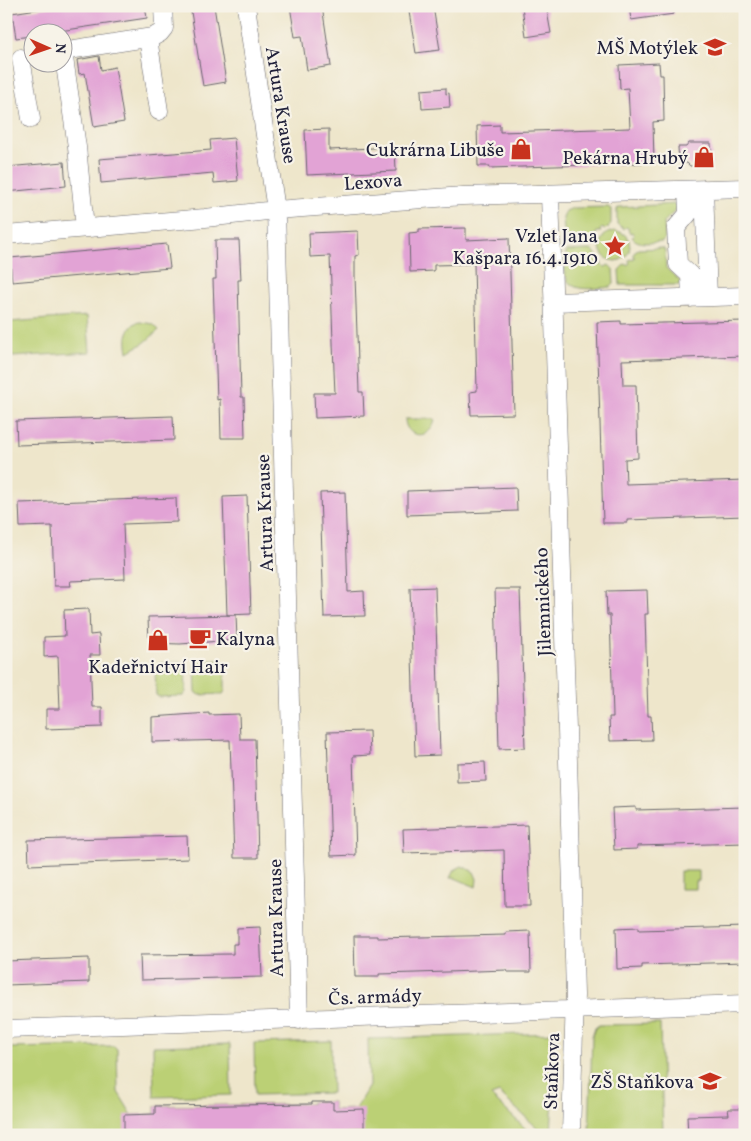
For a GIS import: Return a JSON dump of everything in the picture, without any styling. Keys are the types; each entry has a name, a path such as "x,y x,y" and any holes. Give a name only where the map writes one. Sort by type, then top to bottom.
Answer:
{"street":[{"path":"72,50 148,38 160,33 164,28 162,6"},
{"name":"Artura Krause","path":"246,6 276,210 299,1020"},
{"path":"148,38 159,111"},
{"path":"20,58 31,119"},
{"path":"66,72 86,228"},
{"name":"Lexova","path":"6,235 276,210 463,196 745,188"},
{"path":"695,190 688,214 676,228 678,264 690,275 700,297"},
{"path":"695,190 700,297"},
{"name":"Jilemnického","path":"550,194 573,910 574,1009"},
{"path":"553,302 745,296"},
{"name":"Čs. armády","path":"6,1029 745,1004"},
{"name":"Staňkova","path":"571,1135 574,1009"}],"green space":[{"path":"676,204 678,208 664,222 665,239 662,242 638,242 632,237 634,236 632,232 628,231 629,229 626,227 624,229 617,224 617,209 620,207"},
{"path":"608,207 611,209 611,223 608,228 604,229 603,227 600,230 601,232 597,232 595,236 597,237 591,244 565,244 563,218 566,211 573,208"},
{"path":"615,231 626,235 630,246 626,257 615,261 604,257 600,246 604,235"},
{"path":"663,248 665,251 666,268 681,282 679,285 620,285 619,270 625,264 630,263 630,259 633,260 635,251 638,249"},
{"path":"591,250 597,256 595,258 602,262 601,265 605,267 609,265 613,269 614,284 611,287 589,289 576,287 570,284 567,279 565,256 567,251"},
{"path":"87,316 90,352 12,357 10,322"},
{"path":"135,323 153,324 159,330 144,343 128,352 128,333"},
{"path":"405,419 435,419 429,431 419,435 409,431"},
{"path":"222,660 225,663 225,691 223,694 199,695 196,693 195,665 198,661"},
{"path":"182,662 185,665 186,692 183,696 159,697 156,695 155,666 158,663"},
{"path":"462,866 474,872 477,879 476,887 455,878 450,878 454,870"},
{"path":"680,871 699,871 699,881 696,881 696,889 680,889"},
{"path":"660,1024 663,1135 589,1135 592,1036 595,1028 599,1025"},
{"path":"556,1033 551,1135 543,1133 499,1093 491,1096 530,1135 6,1135 6,1048 114,1046 117,1049 118,1092 132,1115 155,1114 155,1106 312,1104 312,1102 333,1102 333,1110 355,1109 369,1086 368,1039"},
{"path":"331,1041 332,1093 255,1095 254,1043"},
{"path":"230,1044 231,1095 154,1097 153,1046"}],"building":[{"path":"56,6 145,6 147,18 72,29 72,22 22,22 22,37 16,38 12,13"},
{"path":"190,6 214,6 226,82 203,86"},
{"path":"290,6 322,6 331,66 307,70 302,36 295,37"},
{"path":"408,6 433,6 440,50 416,53"},
{"path":"522,6 546,6 551,33 526,37"},
{"path":"629,6 673,6 674,14 631,20"},
{"path":"99,56 101,70 115,67 124,122 94,127 85,73 79,74 77,60"},
{"path":"659,63 660,75 663,75 664,121 653,122 654,163 489,168 490,166 478,166 477,126 500,125 500,132 630,128 628,88 620,89 619,65"},
{"path":"446,88 446,94 449,93 450,107 422,109 421,90"},
{"path":"329,129 329,150 395,147 396,171 307,175 305,130"},
{"path":"234,138 238,181 214,183 213,173 101,183 99,159 211,150 210,140"},
{"path":"689,143 711,143 712,165 690,166 687,163 679,163 678,147 686,147"},
{"path":"64,162 66,186 6,192 6,167"},
{"path":"466,228 466,240 509,238 514,414 471,415 470,392 477,391 474,264 434,265 434,271 410,272 409,233 419,232 419,229"},
{"path":"358,231 359,255 355,256 355,276 359,392 363,392 364,416 315,418 314,393 335,393 330,256 310,257 309,233"},
{"path":"215,240 239,240 241,280 238,280 241,397 244,397 245,438 221,438 220,399 217,400 213,279 216,279"},
{"path":"167,244 170,268 12,282 10,258"},
{"path":"621,321 621,324 745,321 745,356 622,360 623,385 636,385 638,458 625,459 626,484 745,480 745,516 627,520 627,523 603,523 597,322"},
{"path":"173,416 174,440 17,445 16,421"},
{"path":"516,487 517,511 407,515 407,491"},
{"path":"345,492 348,592 364,591 365,616 324,617 320,493"},
{"path":"247,496 251,614 227,615 223,497"},
{"path":"176,498 177,522 123,524 125,579 70,581 71,586 54,586 52,526 20,527 19,503"},
{"path":"435,587 440,755 415,756 410,588"},
{"path":"495,589 520,589 525,748 499,749"},
{"path":"647,590 648,614 645,614 648,716 651,716 652,740 610,741 609,717 613,717 610,615 607,615 606,591"},
{"path":"89,609 90,635 99,634 100,655 90,655 92,707 102,707 102,727 46,729 46,709 60,709 58,656 44,657 44,637 65,636 64,610"},
{"path":"236,615 237,639 235,640 180,644 149,643 148,617"},
{"path":"209,713 209,715 239,714 240,739 255,739 258,858 234,858 230,740 152,742 152,717"},
{"path":"369,731 370,755 353,756 356,855 331,856 327,732"},
{"path":"485,762 486,781 457,782 457,763"},
{"path":"636,807 636,810 745,807 745,843 637,846 637,849 614,850 612,808"},
{"path":"527,825 530,906 505,906 504,850 404,853 403,829"},
{"path":"187,836 188,859 29,865 28,840"},
{"path":"260,927 262,977 141,980 140,955 233,954 233,944 237,944 237,928"},
{"path":"639,927 639,930 745,927 745,962 642,965 642,968 617,969 616,928"},
{"path":"530,931 531,972 507,972 507,970 379,974 379,977 355,977 354,936 377,936 377,938 506,935 506,932"},
{"path":"89,958 89,982 6,985 6,961"},
{"path":"312,1102 333,1102 333,1110 364,1109 364,1133 124,1135 124,1115 155,1114 155,1106 312,1104"},
{"path":"728,1109 745,1109 745,1135 688,1135 687,1116 729,1115"}],"place":[{"name":"MŠ Motýlek","path":"715,47"},
{"name":"Cukrárna Libuše","path":"521,149"},
{"name":"Pekárna Hrubý","path":"704,157"},
{"name":"Vzlet Jana Kašpara 16.4.1910","path":"615,246"},
{"name":"Kalyna","path":"200,638"},
{"name":"Kadeřnictví Hair","path":"158,640"},
{"name":"ZŠ Staňkova","path":"710,1081"}]}
